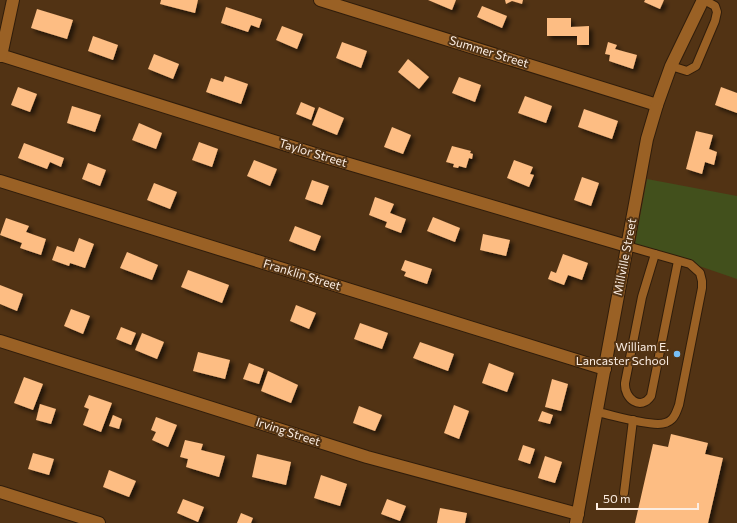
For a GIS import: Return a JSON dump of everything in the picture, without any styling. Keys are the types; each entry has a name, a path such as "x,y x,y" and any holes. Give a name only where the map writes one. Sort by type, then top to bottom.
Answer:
{"street":[{"path":"0,56 13,0"},
{"name":"Summer Street","path":"320,0 657,105"},
{"name":"Millville Street","path":"577,518 647,139 671,66 704,0"},
{"name":"Taylor Street","path":"0,56 315,154 627,246"},
{"name":"Franklin Street","path":"0,181 605,369"},
{"name":"Irving Street","path":"0,341 367,457 577,518"},
{"path":"0,492 99,523"}],"lane":[{"path":"671,66 688,71 696,66 715,21 717,12 715,6 704,0"},
{"path":"597,412 659,424 665,423 672,419 676,414 679,405 702,288 700,273 690,264 627,246"},
{"path":"655,254 642,297 624,384 624,390 630,400 643,403 648,401 651,396 678,261"},
{"path":"624,493 633,420"}],"green space":[{"path":"647,179 737,196 737,279 635,244"}],"building":[{"path":"161,0 198,0 195,13 160,4"},
{"path":"428,0 456,0 452,10"},
{"path":"505,0 523,0 522,4 512,1 506,4"},
{"path":"645,0 664,0 660,9 644,2"},
{"path":"482,6 507,16 502,28 477,17"},
{"path":"226,7 262,19 259,28 251,25 248,32 221,23"},
{"path":"37,9 73,20 67,39 31,28"},
{"path":"547,18 571,18 571,27 589,26 589,45 577,45 577,36 547,36"},
{"path":"282,26 303,34 297,49 276,40"},
{"path":"93,36 118,45 113,60 88,51"},
{"path":"342,42 367,51 361,68 336,58"},
{"path":"608,42 617,45 615,49 637,55 633,69 609,61 610,55 605,54"},
{"path":"154,54 179,64 173,79 148,69"},
{"path":"408,59 429,77 419,89 398,72"},
{"path":"225,76 248,84 241,104 206,92 211,78 223,82"},
{"path":"459,77 481,85 475,102 452,93"},
{"path":"18,87 37,94 30,112 11,105"},
{"path":"721,87 737,93 737,113 715,105"},
{"path":"525,96 552,106 546,123 518,113"},
{"path":"301,102 315,108 311,120 296,114"},
{"path":"72,106 101,115 95,132 67,123"},
{"path":"319,107 344,118 337,135 312,125"},
{"path":"584,109 618,121 612,139 578,127"},
{"path":"139,123 162,133 156,149 132,140"},
{"path":"392,127 411,135 403,154 384,147"},
{"path":"696,131 713,135 709,149 717,152 714,165 705,162 702,174 686,169"},
{"path":"199,142 218,149 212,167 192,160"},
{"path":"24,143 64,158 61,167 50,162 47,169 18,158"},
{"path":"452,146 471,151 470,153 473,154 472,159 469,158 466,168 459,166 458,168 453,167 454,164 446,162"},
{"path":"254,160 277,169 270,186 247,176"},
{"path":"514,160 533,167 530,174 534,175 529,187 507,178"},
{"path":"88,163 106,170 100,186 82,179"},
{"path":"582,177 599,183 591,206 574,200"},
{"path":"312,180 329,186 322,205 305,199"},
{"path":"154,183 177,192 170,209 147,200"},
{"path":"375,197 394,204 390,213 406,219 401,233 385,227 387,222 369,215"},
{"path":"433,217 460,228 455,242 427,231"},
{"path":"6,218 29,226 26,232 46,239 41,255 20,248 22,243 0,235"},
{"path":"295,226 321,236 315,251 289,241"},
{"path":"483,234 510,240 506,256 480,250"},
{"path":"79,238 94,244 85,268 70,263 69,266 52,260 57,246 74,252"},
{"path":"127,252 158,265 152,280 120,268"},
{"path":"563,254 588,263 582,280 568,275 564,285 548,279 551,271 556,273"},
{"path":"405,260 432,269 427,284 404,276 406,272 401,270"},
{"path":"188,270 229,285 222,303 181,287"},
{"path":"0,285 23,294 17,311 0,304"},
{"path":"296,305 316,313 309,329 290,321"},
{"path":"71,309 90,316 83,334 64,326"},
{"path":"360,323 388,333 382,349 354,339"},
{"path":"121,327 136,333 131,345 116,339"},
{"path":"142,333 164,342 157,359 135,350"},
{"path":"420,342 454,354 448,371 413,358"},
{"path":"198,352 230,360 225,379 193,371"},
{"path":"249,363 264,369 259,384 243,379"},
{"path":"489,363 514,373 507,392 482,383"},
{"path":"268,371 298,385 291,403 261,391"},
{"path":"24,377 43,384 33,410 14,403"},
{"path":"552,379 568,384 561,411 545,407"},
{"path":"89,395 112,403 101,432 83,425 89,409 84,407"},
{"path":"40,404 56,409 51,424 36,420"},
{"path":"454,405 469,411 459,439 444,433"},
{"path":"359,406 382,415 375,431 353,423"},
{"path":"542,411 553,415 550,424 538,421"},
{"path":"113,415 122,419 119,429 109,426"},
{"path":"156,417 177,425 168,447 152,440 156,432 151,430"},
{"path":"671,434 708,443 705,454 723,458 708,523 635,523 653,444 668,447"},
{"path":"185,440 203,444 201,450 225,456 219,477 186,467 188,459 180,457"},
{"path":"523,445 535,449 530,464 518,460"},
{"path":"33,453 54,459 49,475 28,469"},
{"path":"257,454 291,462 286,485 252,477"},
{"path":"545,456 562,462 555,483 538,478"},
{"path":"109,470 136,481 129,497 103,487"},
{"path":"321,475 347,484 340,506 314,498"},
{"path":"183,499 204,507 198,522 177,513"},
{"path":"387,499 406,506 400,521 381,514"},
{"path":"440,508 467,513 465,523 437,523"},
{"path":"241,513 253,518 251,523 237,523"}],"place":[{"name":"William E. Lancaster School","path":"677,354"}]}
